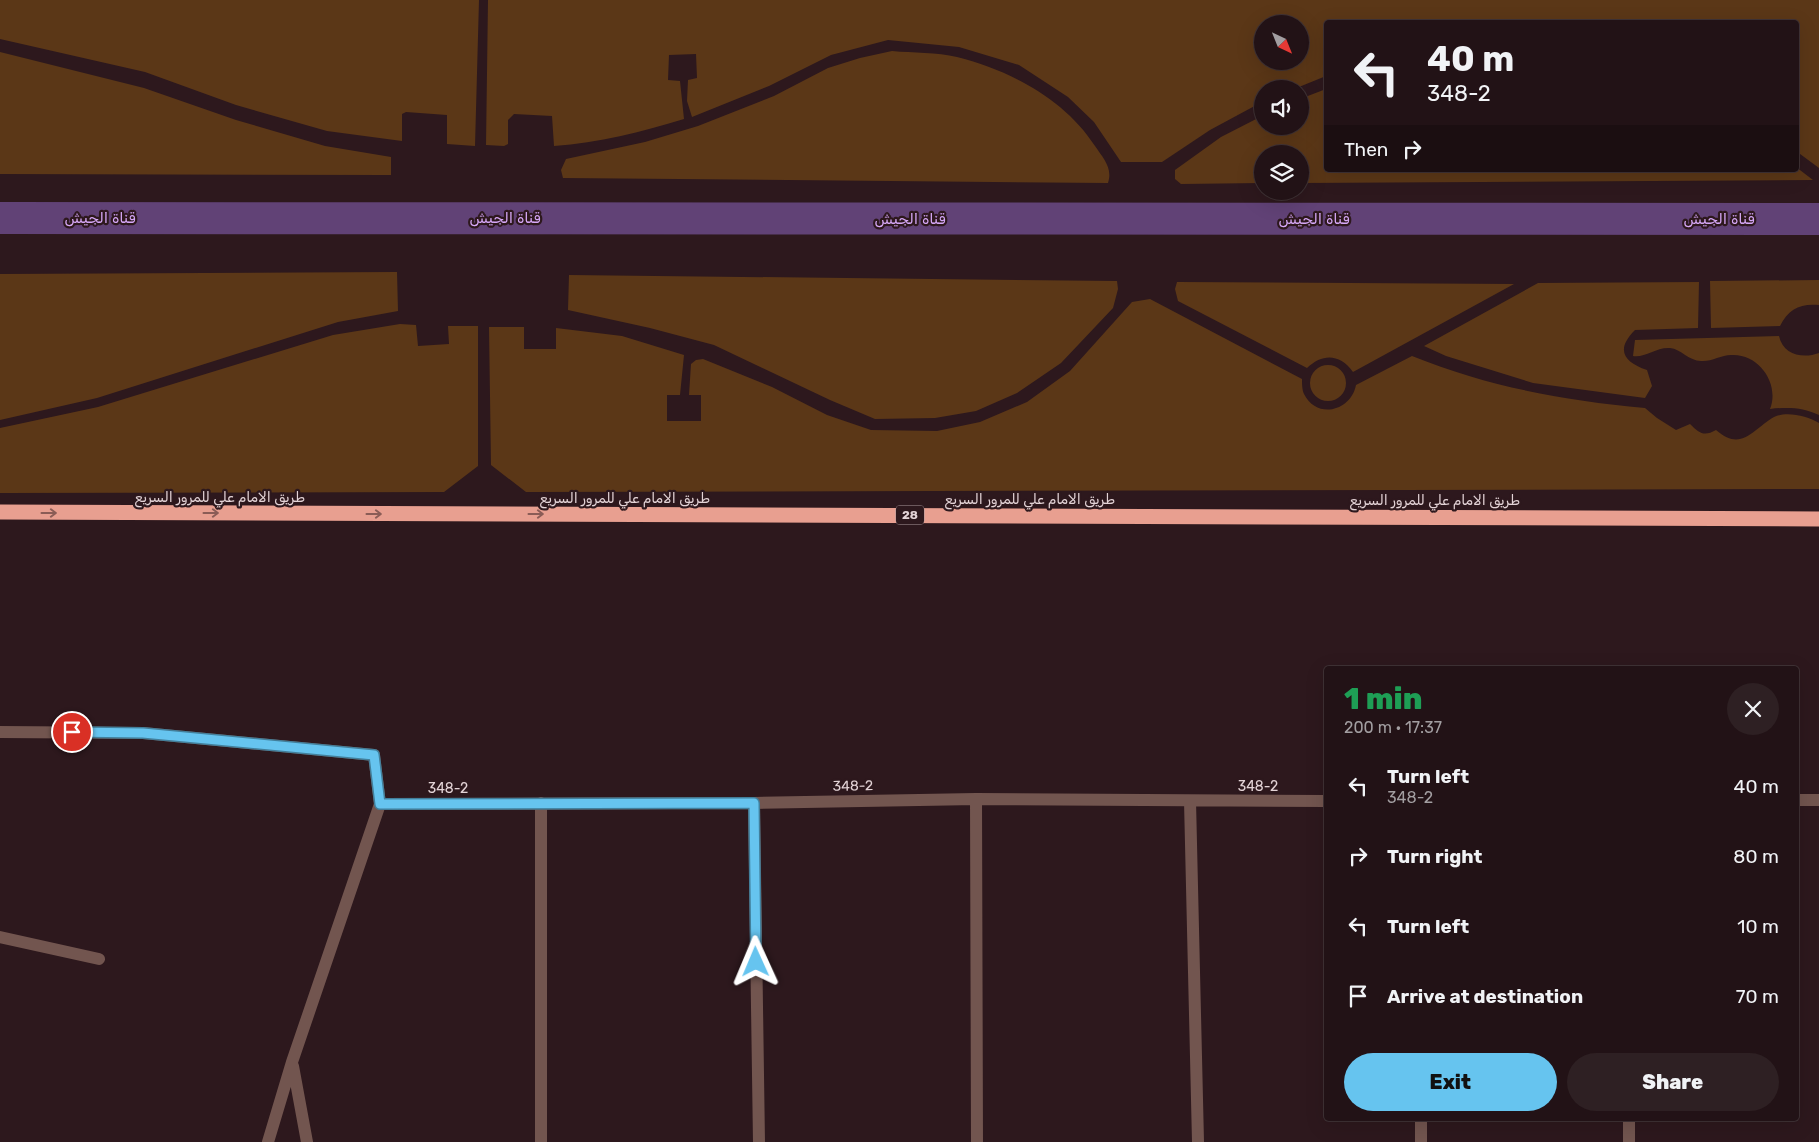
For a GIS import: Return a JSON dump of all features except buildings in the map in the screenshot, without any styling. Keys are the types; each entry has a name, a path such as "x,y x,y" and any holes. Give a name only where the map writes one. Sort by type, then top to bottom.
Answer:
{"highway":[{"name":"طريق الامام علي للمرور السريع","path":"0,512 1819,519"}],"street":[{"path":"0,732 143,733 374,755 380,804 292,1062 268,1142"},
{"path":"976,799 977,1142"},
{"name":"348-2","path":"380,804 754,803 976,799 1324,801"},
{"path":"1799,800 1819,800"},
{"path":"1190,801 1198,1142"},
{"path":"540,803 541,1142"},
{"path":"754,803 759,1142"},
{"path":"0,937 99,959"},
{"path":"292,1062 307,1142"},
{"path":"1420,1142 1421,1121"},
{"path":"1629,1121 1629,1142"}],"shaded area":[{"path":"0,0 479,0 475,146 447,144 447,115 406,112 402,114 402,141 327,131 236,105 145,72 0,39"},
{"path":"488,0 1819,0 1819,168 1799,153 1799,20 1324,20 1324,77 1309,83 1309,80 1254,80 1254,106 1210,130 1162,162 1121,162 1094,122 1068,97 1019,65 959,47 888,40 831,55 769,86 692,117 687,101 688,80 697,78 696,54 669,55 668,80 680,81 684,119 620,136 554,146 552,116 514,114 508,120 508,144 504,146 486,145"},
{"path":"892,51 933,53 957,57 1016,78 1034,89 1068,114 1083,129 1106,163 1109,173 1108,183 563,178 561,170 566,159 645,142 698,126 774,96 828,68"},
{"path":"0,52 144,88 236,120 325,146 391,157 391,175 0,174"},
{"path":"1324,90 1324,172 1799,172 1799,169 1813,180 1309,183 1309,145 1254,145 1254,183 1181,184 1175,179 1175,170 1221,137 1254,120 1254,135 1309,135 1309,96"},
{"path":"397,272 398,311 338,322 97,398 0,420 0,274"},
{"path":"569,275 1117,281 1118,289 1113,308 1061,363 1017,393 976,411 935,418 875,419 830,400 714,345 650,328 568,310"},
{"path":"1819,280 1819,305 1806,305 1796,308 1787,315 1780,326 1711,328 1710,281"},
{"path":"1177,282 1514,284 1353,372 1343,362 1331,358 1319,360 1307,368 1178,301 1175,289"},
{"path":"1699,282 1698,328 1635,330 1625,344 1625,354 1628,359 1647,370 1652,386 1645,398 1533,383 1446,356 1424,346 1538,283"},
{"path":"1150,299 1302,379 1303,392 1310,402 1317,407 1325,409 1341,406 1353,394 1356,385 1412,356 1469,376 1526,391 1584,401 1645,408 1676,430 1690,424 1702,433 1705,434 1716,430 1733,439 1741,439 1747,436 1779,415 1803,416 1819,423 1819,489 526,492 491,465 489,327 524,327 524,349 556,349 556,328 622,336 684,355 680,395 667,395 667,421 701,421 701,395 689,395 691,364 696,360 703,359 772,387 827,415 871,430 937,431 980,422 1027,402 1070,371 1132,302"},
{"path":"400,324 416,325 418,346 449,344 448,326 478,326 478,466 444,492 0,493 0,428 98,407 333,335"},
{"path":"1779,336 1785,348 1795,354 1807,356 1819,353 1819,415 1795,408 1770,409 1772,390 1765,372 1750,359 1741,356 1727,355 1701,361 1693,359 1678,350 1665,348 1633,356 1635,340"},
{"path":"1328,365 1335,366 1341,370 1345,376 1345,390 1341,396 1335,400 1328,401 1321,400 1315,396 1311,390 1310,383 1311,376 1315,370 1321,366"}],"waterway":[{"name":"قناة الجيش","path":"0,218 1819,219"}],"route":[{"path":"72,732 143,733 374,755 380,804 754,803 756,962"}]}
